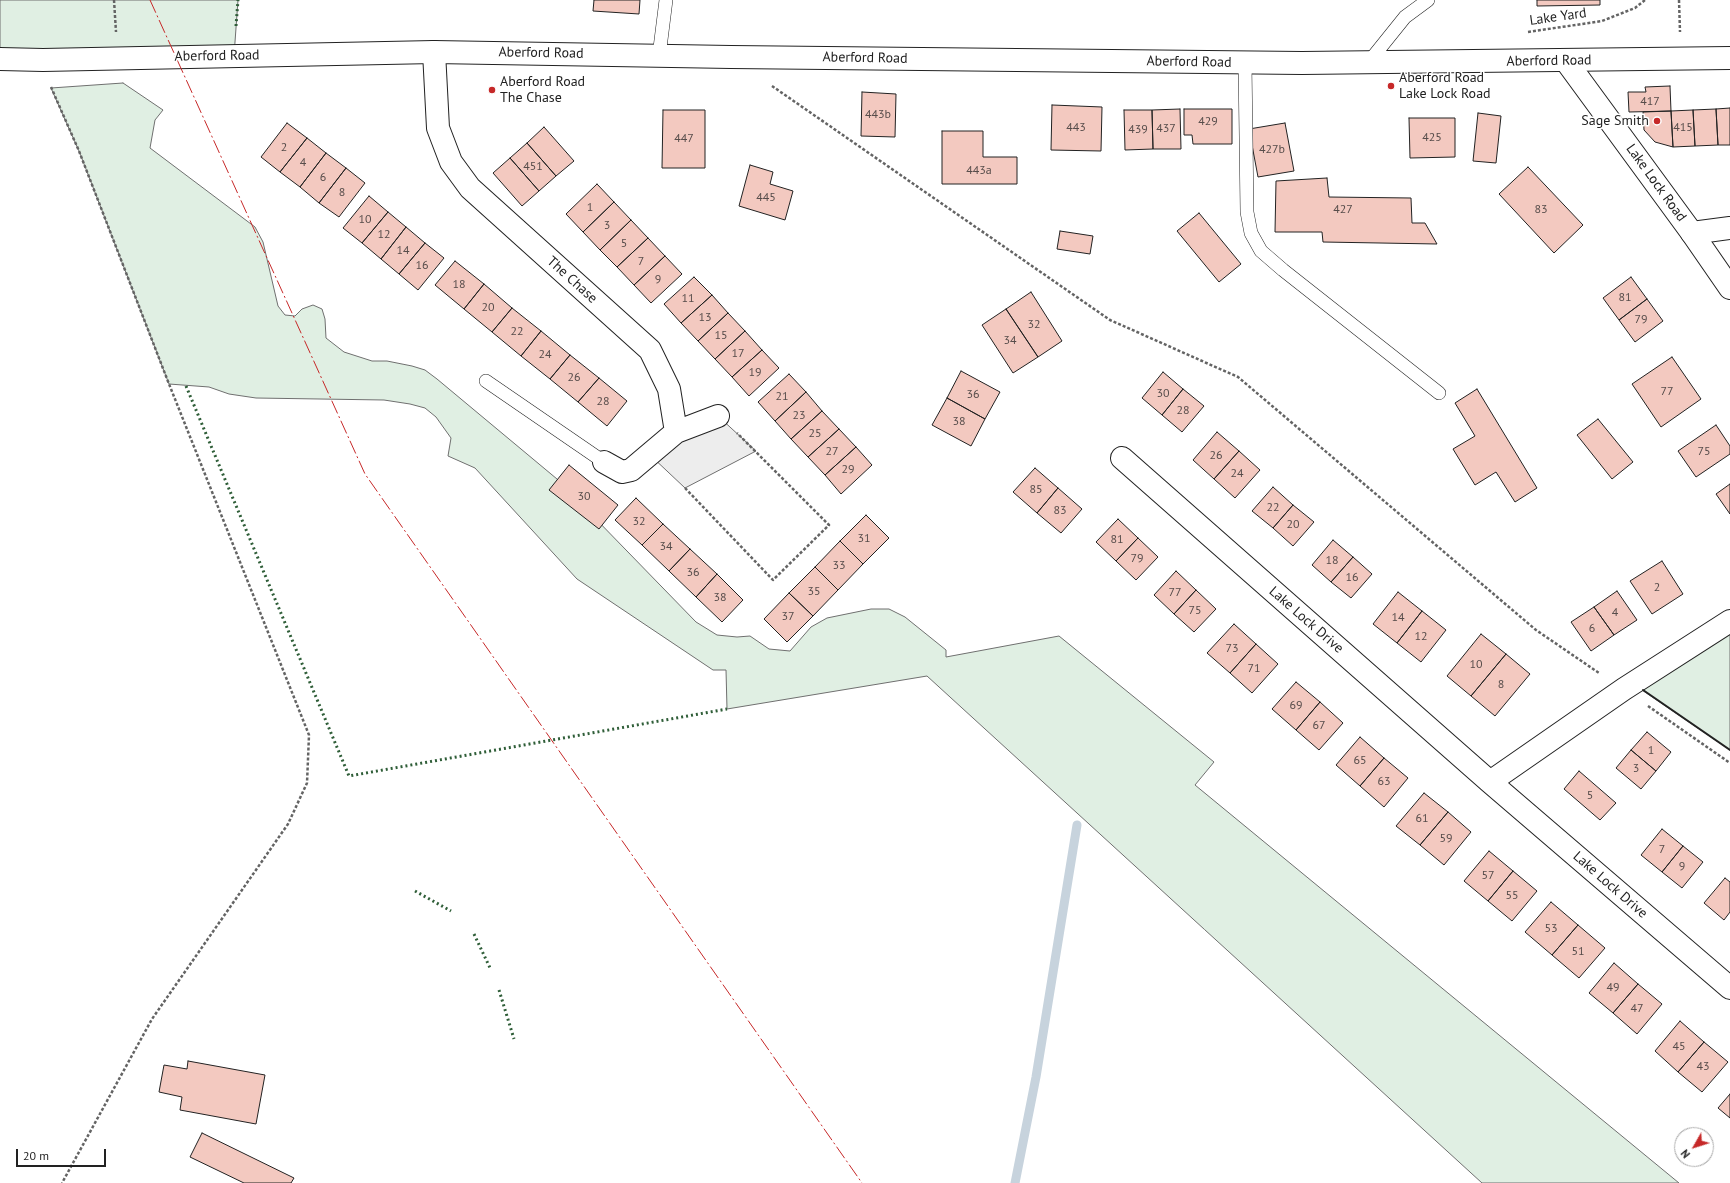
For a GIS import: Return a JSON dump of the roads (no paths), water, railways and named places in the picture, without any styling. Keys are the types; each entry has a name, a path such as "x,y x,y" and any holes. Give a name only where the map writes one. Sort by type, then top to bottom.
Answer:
{"street":[{"name":"Aberford Road","path":"0,59 43,60 434,52 1245,63 1566,61 1730,58"},
{"name":"The Chase","path":"434,52 438,128 451,162 470,188 650,350 669,388 676,432"},
{"name":"Lake Lock Road","path":"1566,61 1692,233 1730,288"},
{"path":"1692,233 1730,228"},
{"path":"604,462 622,472 631,470 676,432 718,416"},
{"name":"Lake Lock Drive","path":"1122,458 1490,782 1730,988"},
{"path":"1490,782 1624,689 1730,621"}],"lane":[{"path":"660,56 666,0"},
{"path":"1368,63 1405,17 1428,0"},
{"path":"1245,63 1247,212 1251,233 1261,251 1439,393"},
{"path":"486,381 604,462"}],"waterway":[{"path":"1015,1183 1036,1077 1077,825"}],"place":[{"name":"Aberford Road Lake Lock Road","path":"1391,86"},
{"name":"Aberford Road The Chase","path":"492,90"},
{"name":"Sage Smith","path":"1657,121"}]}
